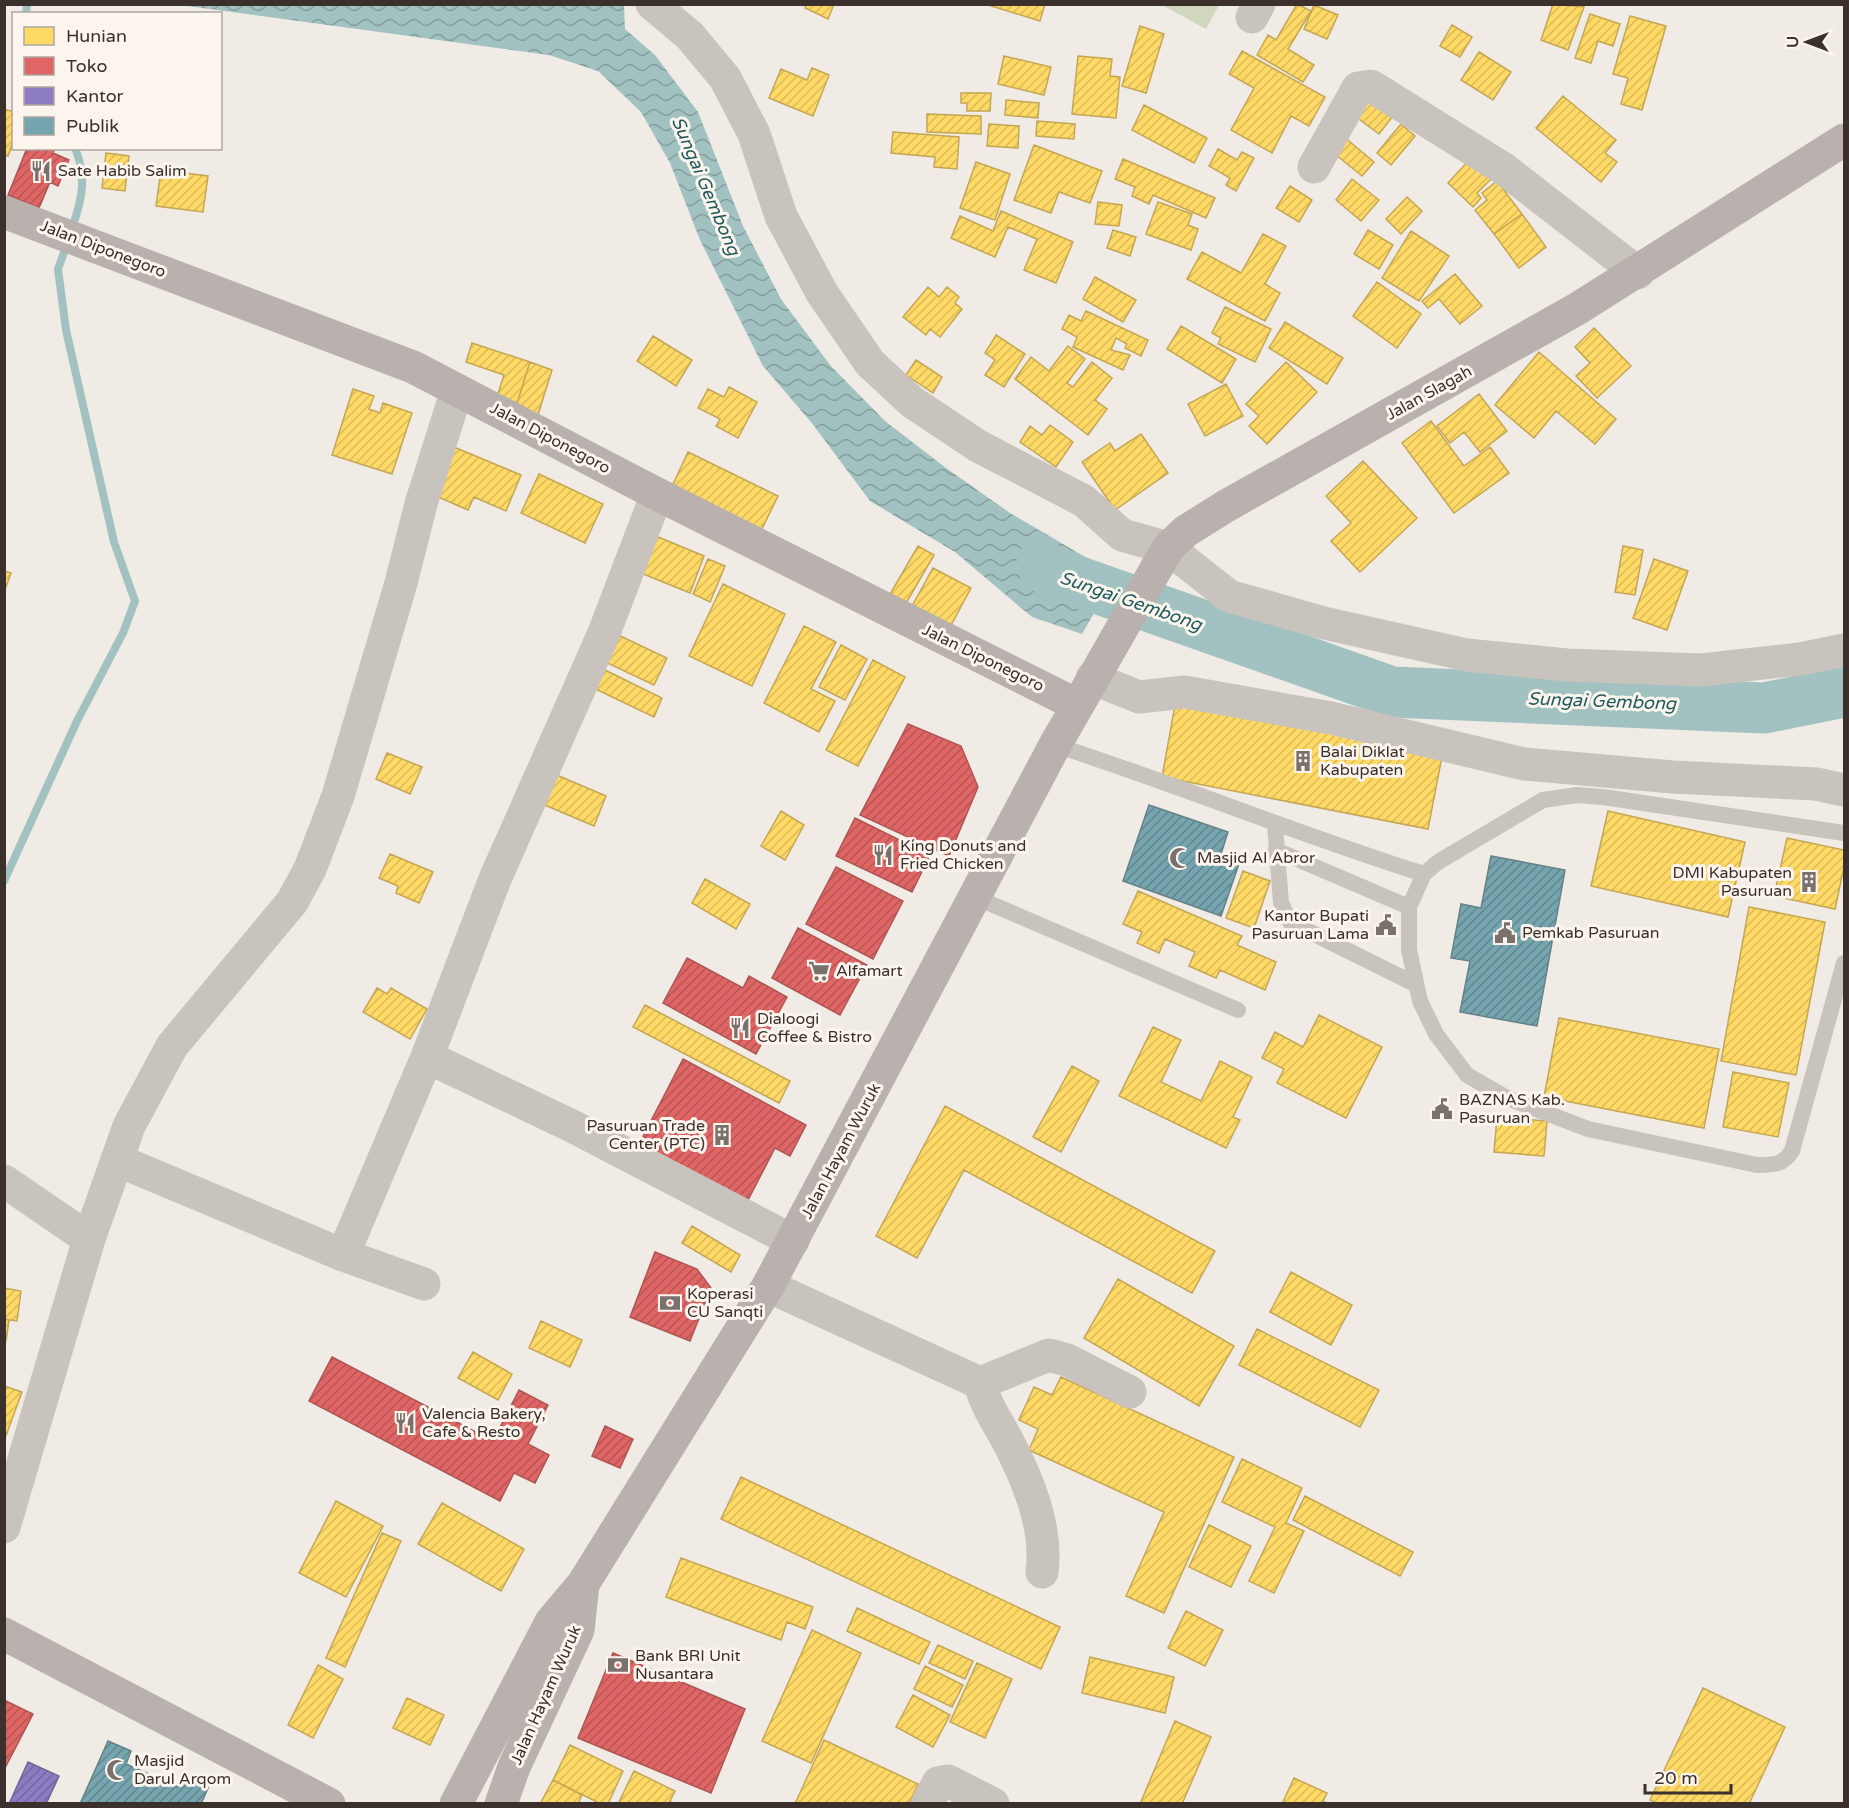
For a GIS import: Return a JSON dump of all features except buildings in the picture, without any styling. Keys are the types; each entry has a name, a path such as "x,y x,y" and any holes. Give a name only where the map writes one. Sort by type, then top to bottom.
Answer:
{"main road":[{"name":"Jalan Slagah","path":"1090,683 1165,553 1186,531 1226,506 1638,273 1845,140"},
{"name":"Jalan Diponegoro","path":"4,212 413,367 657,494 1090,683"},
{"name":"Jalan Hayam Wuruk","path":"456,1803 471,1790 551,1622 583,1584 768,1286 1090,683"},
{"name":"Jalan Hayam Wuruk","path":"501,1803 514,1767 578,1630 583,1584"},
{"path":"4,1634 330,1803"}],"street":[{"path":"652,4 690,36 725,78 754,134 781,216 822,293 870,363 912,402 978,446 1084,501 1122,535 1165,553 1229,596 1324,623 1467,655 1567,665 1701,670 1800,659 1845,650"},
{"path":"1314,167 1358,88 1371,86 1504,169 1638,273"},
{"path":"4,1527 90,1239 129,1126 172,1046 292,902 310,869 345,774 401,583 421,504 457,390"},
{"path":"343,1255 428,1057 495,879 604,633 657,494"},
{"path":"1090,683 1139,697 1180,691 1331,717 1524,764 1673,777 1816,784 1845,790"},
{"path":"428,1057 574,1127 793,1241"},
{"path":"117,1160 343,1255 424,1284"},
{"path":"4,1181 90,1239"},
{"path":"768,1286 980,1383 1049,1355 1067,1360 1130,1392"},
{"path":"980,1383 984,1402 1016,1458 1039,1516 1045,1549 1042,1572"},
{"path":"927,1803 938,1783 948,1781 993,1803"}],"lane":[{"path":"1055,745 1143,774 1275,825 1424,874"},
{"path":"1845,833 1603,797 1558,796 1543,800 1455,851 1424,874 1408,907 1408,943 1415,984 1436,1034 1467,1075 1507,1098 1588,1129 1758,1165 1776,1165 1786,1161 1792,1151 1845,963"},
{"path":"1275,825 1281,903 1290,922 1415,984"},
{"path":"1276,850 1408,907"},
{"path":"975,897 1238,1011"}],"green space":[{"path":"1162,5 1219,5 1206,29"}],"water":[{"path":"180,5 624,5 625,29 655,55 698,112 743,226 781,299 830,365 885,421 946,468 1010,513 1116,575 1082,634 1032,617 955,552 870,501 811,422 763,366 700,240 670,163 641,112 598,71 549,55"}],"waterway":[{"path":"26,12 27,4"},
{"path":"71,232 82,190 81,170 76,150"},
{"path":"4,881 77,721 123,633 135,601 114,542 66,330 58,269 67,244"},
{"name":"Sungai Gembong","path":"1042,565 1051,572 1392,692 1764,708 1844,692"}],"place":[{"name":"Sate Habib Salim","path":"41,171"},
{"name":"Balai Diklat Kabupaten","path":"1303,761"},
{"name":"King Donuts and Fried Chicken","path":"883,855"},
{"name":"Masjid Al Abror","path":"1180,858"},
{"name":"DMI Kabupaten Pasuruan","path":"1809,882"},
{"name":"Kantor Bupati Pasuruan Lama","path":"1386,925"},
{"name":"Pemkab Pasuruan","path":"1505,933"},
{"name":"Alfamart","path":"819,971"},
{"name":"Dialoogi Coffee & Bistro","path":"740,1028"},
{"name":"BAZNAS Kab. Pasuruan","path":"1442,1109"},
{"name":"Pasuruan Trade Center (PTC)","path":"722,1135"},
{"name":"Koperasi CU Sanqti","path":"670,1303"},
{"name":"Valencia Bakery, Cafe & Resto","path":"405,1423"},
{"name":"Bank BRI Unit Nusantara","path":"618,1665"},
{"name":"Masjid Darul Arqom","path":"117,1770"}]}
